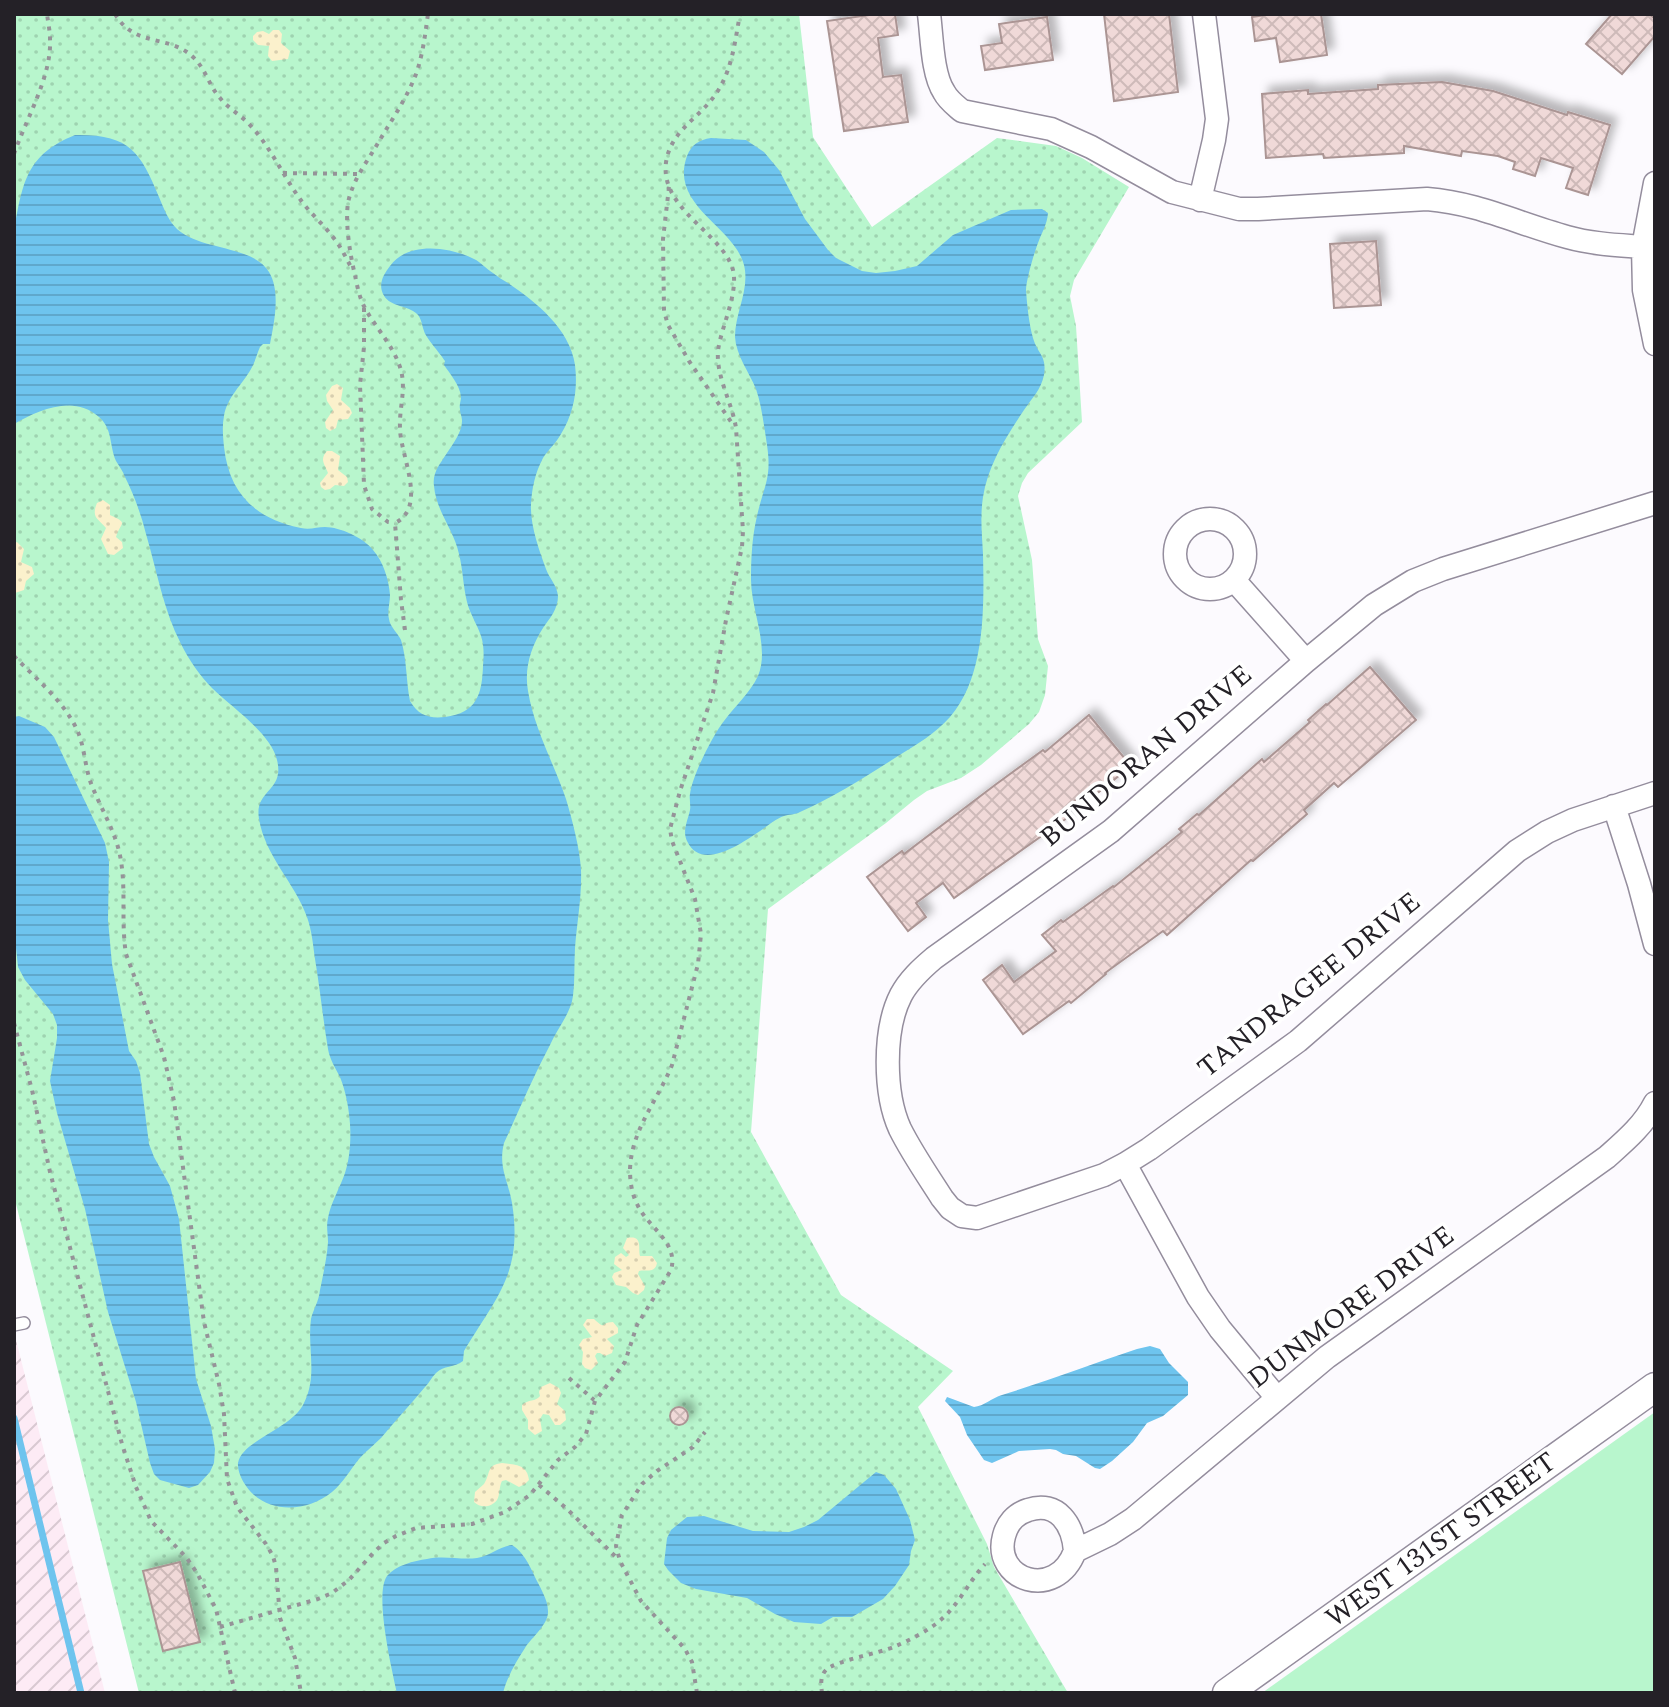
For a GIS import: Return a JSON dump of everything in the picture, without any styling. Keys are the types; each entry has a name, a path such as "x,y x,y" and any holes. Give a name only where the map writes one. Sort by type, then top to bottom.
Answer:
{"street":[{"path":"929,14 941,89 962,111 1051,129 1091,147 1172,192 1239,209 1427,199 1452,201 1567,237 1643,247"},
{"path":"1200,200 1217,119 1204,14"},
{"path":"1655,183 1643,247 1644,290 1655,344"},
{"name":"BUNDORAN DRIVE","path":"950,1208 901,1130 889,1093 888,1056 892,1022 899,998 917,973 1111,831 1374,605 1413,581 1443,569 1655,503"},
{"path":"1234,580 1306,661"},
{"name":"TANDRAGEE DRIVE","path":"950,1208 962,1216 977,1218 1104,1175 1125,1164 1298,1041 1517,851 1573,820 1655,793"},
{"path":"1614,806 1655,944"},
{"name":"DUNMORE DRIVE","path":"1002,1549 1004,1559 1013,1572 1029,1581 1047,1581 1060,1575 1070,1564 1075,1551 1133,1519 1327,1357 1607,1157 1630,1137 1655,1103"},
{"path":"1125,1164 1198,1297 1277,1398"},
{"name":"WEST 131ST STREET","path":"1227,1693 1655,1387"},
{"path":"1002,1549 1006,1528 1014,1517 1029,1509 1044,1508 1056,1512 1067,1521 1074,1535 1075,1551"}],"path":[{"path":"14,154 49,56 47,14"},
{"path":"115,14 122,26 130,31 174,46 194,58 219,98 262,140 301,200 341,248 354,273"},
{"path":"364,307 360,385 364,485 372,509 388,522 395,523 405,515 411,496 399,425 404,394 403,377 396,357 364,307 354,273 347,215 351,190 415,77 428,14"},
{"path":"220,1627 332,1593 349,1580 384,1543 396,1536 416,1528 472,1524 520,1503 558,1460 582,1441 595,1401 625,1362 637,1325 667,1279 674,1262 670,1248 636,1203 631,1187 631,1158 639,1130 672,1065 698,964 701,934 697,908 670,829 713,693 742,547 736,428 718,364 733,289 733,269 723,251 682,207 669,186 666,173 672,142 715,96 724,81 740,14"},
{"path":"283,173 360,174"},
{"path":"669,186 663,239 664,311 668,325 689,361 736,428"},
{"path":"395,523 405,630"},
{"path":"14,656 46,688 77,729 91,783 117,840 126,954 164,1057 174,1101 204,1322 224,1414 227,1479 237,1507 273,1556 283,1629 295,1658 301,1693"},
{"path":"14,1023 79,1283 136,1487 151,1521 186,1557 216,1609 235,1693"},
{"path":"569,1378 595,1401"},
{"path":"697,1693 692,1662 685,1649 641,1601 620,1561 616,1546 622,1515 642,1484 693,1447 705,1432"},
{"path":"539,1485 620,1561"},
{"path":"822,1693 821,1677 832,1665 893,1648 916,1637 948,1614 974,1576 1002,1549"}],"shaded area":[{"path":"14,1332 105,1693 14,1693"}],"green space":[{"path":"14,14 799,14 813,137 872,227 997,138 1056,146 1129,187 1074,280 1070,296 1076,326 1082,422 1028,473 1018,496 1032,560 1038,639 1048,666 1045,695 1039,712 981,765 961,778 927,791 768,909 751,1132 841,1295 953,1371 918,1407 987,1544 994,1567 1068,1693 139,1693 14,1196"},
{"path":"1655,1412 1655,1693 1262,1693"}],"sand":[{"path":"279,30 282,34 281,43 290,51 288,59 272,61 268,56 269,46 258,45 253,40 257,32 269,34"},
{"path":"337,384 343,388 341,400 352,413 348,419 338,420 336,428 330,431 325,422 333,410 326,395"},
{"path":"327,451 340,456 338,470 347,477 348,482 344,486 335,485 325,490 320,483 328,473 323,460"},
{"path":"103,500 110,505 110,515 122,523 116,537 123,548 114,555 108,554 101,539 106,528 95,515 97,503"},
{"path":"17,542 24,549 21,562 32,567 34,574 26,581 24,590 15,593 14,543"},
{"path":"627,1238 636,1238 640,1256 652,1256 657,1263 652,1270 639,1271 645,1286 638,1295 616,1285 612,1277 622,1270 614,1264 615,1257 621,1253 626,1257 629,1255 623,1248"},
{"path":"587,1319 594,1319 602,1325 613,1322 618,1328 618,1333 607,1339 614,1346 612,1353 605,1356 597,1353 598,1363 591,1370 582,1364 583,1352 579,1345 583,1339 592,1337 583,1325"},
{"path":"550,1383 559,1388 561,1393 557,1404 565,1411 566,1420 555,1425 549,1415 543,1414 540,1419 542,1431 535,1435 528,1429 522,1405 538,1398 541,1387"},
{"path":"502,1463 523,1468 529,1480 519,1487 502,1481 495,1503 486,1506 476,1504 475,1492 484,1484 491,1468"}],"water":[{"path":"75,135 108,138 130,148 145,168 166,214 177,229 199,241 251,257 269,272 276,298 270,344 260,347 251,369 228,403 224,416 224,447 232,478 247,501 270,518 301,528 338,529 358,537 377,554 388,583 388,616 403,647 410,701 424,715 445,717 464,711 476,700 482,676 482,639 467,602 457,545 438,504 434,486 437,469 460,429 461,397 457,384 444,365 445,361 425,334 418,315 389,301 383,294 381,282 384,275 398,258 418,250 442,249 474,259 530,299 550,318 566,340 575,365 575,392 569,418 543,458 532,492 531,512 536,537 558,601 532,650 527,674 535,719 566,799 579,853 581,890 574,990 570,1009 504,1143 503,1166 514,1227 510,1266 497,1298 464,1351 463,1361 436,1373 336,1488 314,1503 303,1506 283,1507 263,1501 245,1485 238,1463 248,1448 298,1412 308,1393 311,1319 326,1260 327,1221 349,1155 348,1106 328,1049 309,922 267,845 259,819 261,802 277,778 277,760 273,750 259,730 208,683 181,644 165,604 140,512 116,461 109,432 103,422 89,410 67,405 45,410 14,424 14,230 17,213 24,184 37,161 59,143"},
{"path":"711,138 746,140 764,152 779,170 805,219 828,250 836,258 862,271 876,273 917,266 953,235 1011,210 1042,209 1048,213 1032,260 1026,290 1032,333 1043,359 1044,375 999,452 985,485 980,639 977,661 962,700 950,717 932,733 862,779 813,806 777,819 731,849 711,855 693,850 687,841 685,829 690,794 709,746 724,721 755,682 761,665 751,564 755,524 769,466 758,396 740,357 735,337 744,292 744,265 738,251 694,202 684,173 691,148 699,141"},
{"path":"19,716 45,727 54,737 105,843 109,862 108,920 112,964 129,1051 140,1073 149,1144 170,1186 179,1219 196,1379 215,1449 210,1472 198,1485 189,1488 160,1480 150,1463 50,1081 57,1025 53,1014 18,967 14,929 14,717"},
{"path":"1150,1346 1160,1349 1188,1382 1188,1395 1163,1416 1147,1423 1133,1442 1100,1469 1076,1456 1050,1449 1019,1451 992,1463 984,1460 967,1435 960,1417 945,1401 947,1397 978,1406 1002,1395"},
{"path":"876,1472 884,1475 896,1489 915,1540 909,1565 895,1586 883,1599 852,1617 833,1617 821,1624 794,1622 747,1598 696,1589 681,1583 664,1564 667,1538 671,1530 687,1517 704,1516 753,1531 789,1532 818,1520"},
{"path":"512,1545 530,1567 545,1597 548,1616 515,1664 503,1693 397,1693 383,1615 383,1585 387,1576 400,1566 417,1561 439,1557 477,1558"}],"building":[{"path":"895,14 898,35 878,38 883,77 901,75 908,122 844,131 827,21"},
{"path":"1104,14 1169,14 1178,92 1114,101"},
{"path":"1321,14 1327,55 1280,62 1276,38 1255,41 1252,17"},
{"path":"1612,14 1649,14 1655,19 1655,36 1622,74 1586,44"},
{"path":"1047,17 1053,60 985,70 981,46 1002,43 999,24"},
{"path":"1442,82 1493,91 1610,125 1588,195 1566,188 1573,168 1541,158 1535,176 1513,169 1515,162 1498,156 1462,151 1461,156 1404,146 1404,153 1266,158 1262,94 1308,90 1308,94 1378,89 1378,85"},
{"path":"1376,241 1381,305 1334,308 1330,244"},
{"path":"1370,667 1416,720 1338,787 1334,783 1304,810 1307,814 1167,935 1163,931 1105,973 1071,1003 1069,1001 1023,1034 983,980 1002,965 1014,982 1056,951 1042,935 1114,887 1182,832 1179,829 1262,759 1264,762"},
{"path":"1089,715 1131,766 1095,795 1090,789 1062,810 1067,818 954,898 943,883 916,903 926,917 908,931 867,877 902,851 904,854 1043,750 1045,752"},
{"path":"675,1407 683,1407 688,1416 686,1423 675,1425 670,1420 670,1412"},
{"path":"180,1562 200,1642 163,1651 143,1571"}],"waterway":[{"path":"14,1418 81,1693"}]}
